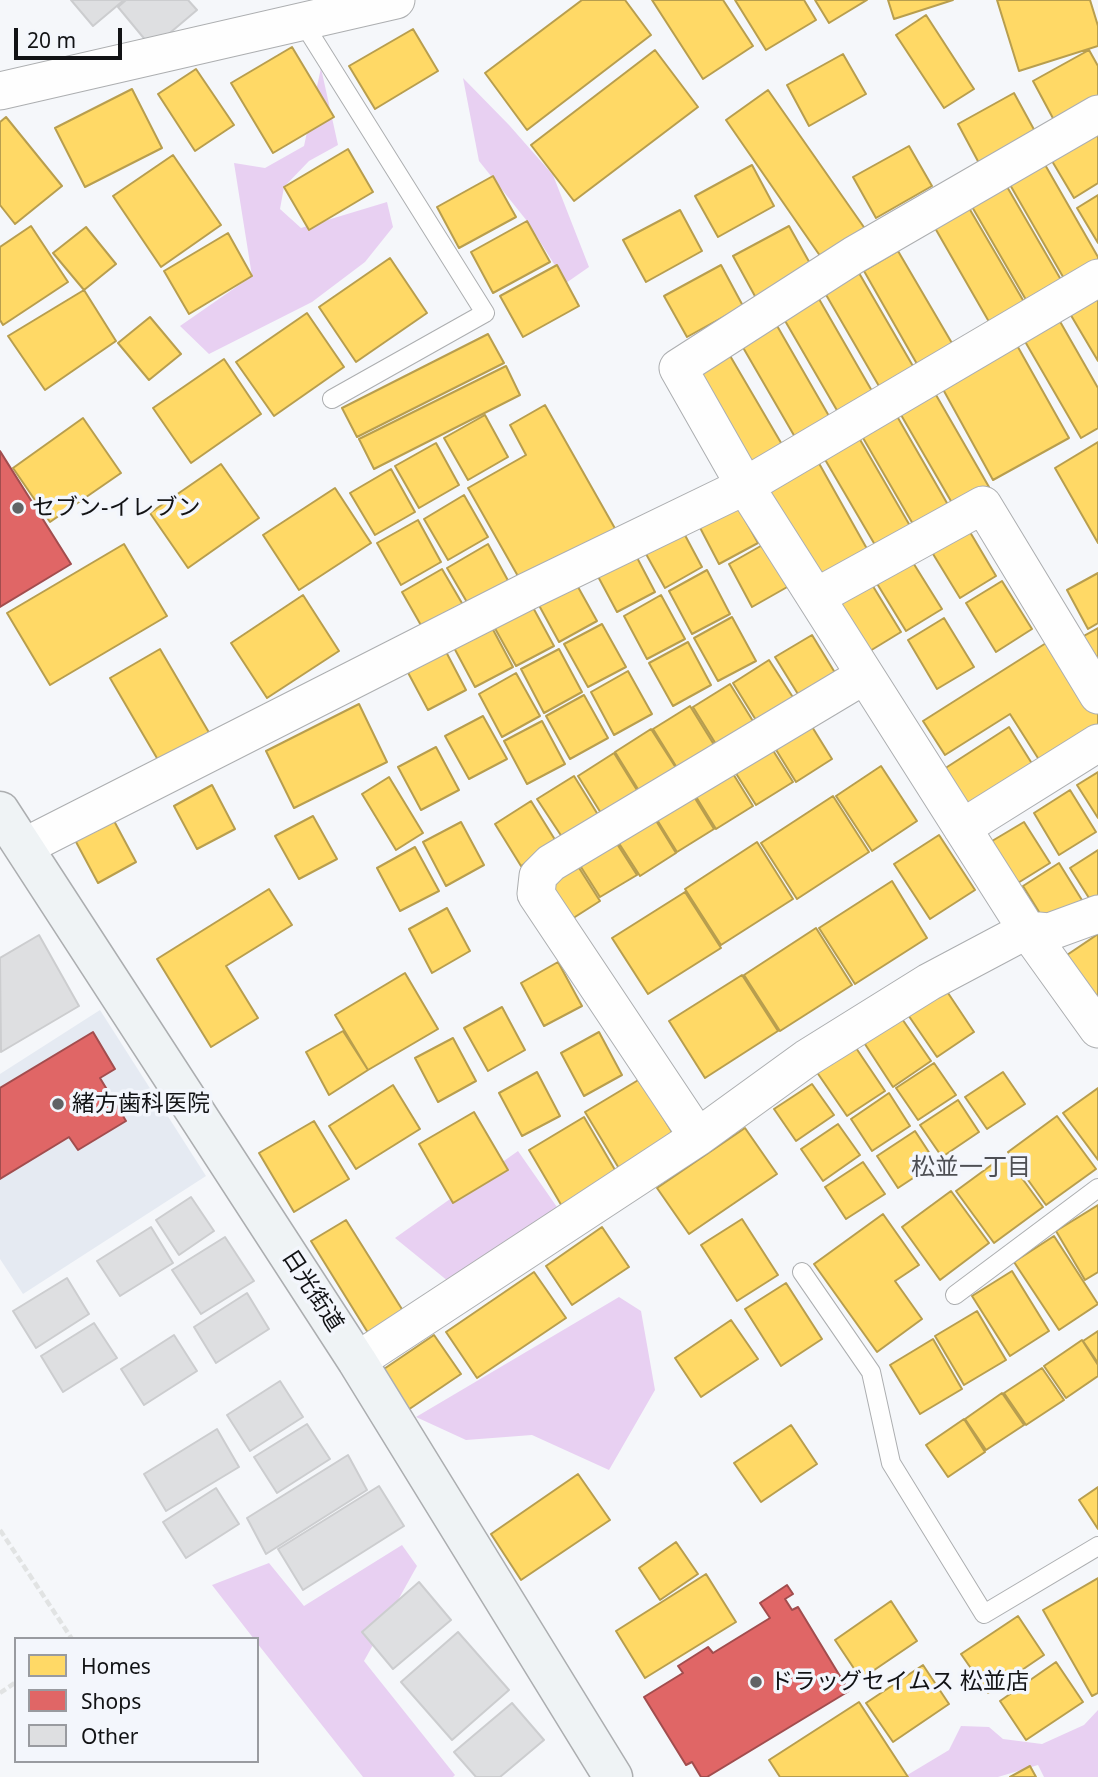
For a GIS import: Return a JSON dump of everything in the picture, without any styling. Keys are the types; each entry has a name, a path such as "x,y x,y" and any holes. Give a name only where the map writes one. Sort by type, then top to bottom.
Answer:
{"main road":[{"name":"日光街道","path":"0,812 357,1361 613,1777"}],"street":[{"path":"0,91 396,0"},
{"path":"1098,114 854,255 678,368 745,486 962,828 1027,930 1098,1029"},
{"path":"24,848 528,591 745,486 1098,278"},
{"path":"816,597 983,505 1098,695"},
{"path":"698,1137 536,894 538,876 551,863 865,675"},
{"path":"962,828 1098,743"},
{"path":"357,1361 698,1137 807,1058 929,982 1027,930 1049,932 1098,914"}],"lane":[{"path":"302,21 485,313 332,399"},
{"path":"955,1295 1098,1188"},
{"path":"802,1272 871,1372 891,1463 984,1614 1098,1546"}],"path":[{"path":"0,1530 71,1637"}],"shaded area":[{"path":"321,68 338,145 309,161 284,187 280,209 301,228 387,202 393,227 365,262 312,302 209,354 180,326 252,276 234,163 265,168 304,146"},
{"path":"463,78 553,175 589,267 566,283 527,221 479,161"},
{"path":"100,1010 206,1176 23,1294 0,1259 0,1074"},
{"path":"518,1151 575,1233 470,1299 395,1238"},
{"path":"619,1297 641,1311 655,1390 609,1470 532,1435 466,1440 416,1417"},
{"path":"402,1545 417,1566 364,1661 455,1775 453,1777 363,1777 259,1646 259,1637 252,1637 212,1585 269,1563 304,1606"},
{"path":"1098,1710 1098,1777 1044,1777 1038,1765 998,1777 904,1777 949,1750 961,1726 989,1727 1003,1739 1042,1744 1084,1725"}],"building: Homes":[{"path":"582,0 625,0 651,35 527,130 485,73"},
{"path":"652,0 723,0 753,46 703,79"},
{"path":"735,0 804,0 816,20 766,50"},
{"path":"815,0 867,0 829,23"},
{"path":"888,0 953,0 894,19"},
{"path":"997,0 1090,0 1098,26 1098,46 1019,71"},
{"path":"926,15 974,89 944,108 896,35"},
{"path":"413,29 438,71 375,109 349,66"},
{"path":"292,47 334,117 273,153 231,83"},
{"path":"655,50 698,107 574,201 531,145"},
{"path":"1089,50 1098,66 1098,99 1055,122 1033,81"},
{"path":"843,54 866,94 809,126 787,85"},
{"path":"196,69 234,125 195,151 158,94"},
{"path":"132,89 162,148 85,187 55,128"},
{"path":"768,90 868,233 825,263 726,120"},
{"path":"1014,93 1037,135 980,165 958,124"},
{"path":"6,117 62,186 15,224 0,205 0,122"},
{"path":"1098,133 1098,183 1074,198 1052,161"},
{"path":"909,146 932,186 876,218 853,177"},
{"path":"348,149 373,192 309,230 284,187"},
{"path":"173,155 221,225 161,267 113,196"},
{"path":"1044,163 1098,257 1098,264 1066,282 1009,183"},
{"path":"752,165 774,206 718,237 695,196"},
{"path":"493,176 516,217 459,248 437,207"},
{"path":"1006,185 1064,285 1029,305 971,205"},
{"path":"1098,195 1098,243 1077,208"},
{"path":"969,208 1027,307 992,327 935,228"},
{"path":"680,210 702,251 646,282 623,240"},
{"path":"527,221 550,262 493,293 471,252"},
{"path":"31,226 68,282 3,325 0,320 0,247"},
{"path":"789,226 812,267 756,298 733,256"},
{"path":"86,227 116,264 84,290 53,253"},
{"path":"228,233 252,276 189,314 164,271"},
{"path":"898,251 956,350 921,371 864,271"},
{"path":"390,258 427,313 356,362 319,307"},
{"path":"557,265 579,306 523,337 500,296"},
{"path":"721,265 743,306 687,337 664,296"},
{"path":"859,273 917,373 883,393 825,293"},
{"path":"84,290 116,341 45,390 8,336"},
{"path":"1098,295 1098,361 1069,312"},
{"path":"819,299 876,398 842,419 784,319"},
{"path":"307,313 344,367 274,416 236,362"},
{"path":"150,317 181,354 149,380 118,343"},
{"path":"1058,318 1098,388 1098,428 1081,438 1023,338"},
{"path":"776,324 833,423 799,444 741,344"},
{"path":"488,334 504,363 357,437 342,408"},
{"path":"1014,340 1069,438 993,480 939,382"},
{"path":"729,354 787,453 752,473 694,373"},
{"path":"224,359 261,414 191,463 153,408"},
{"path":"506,366 520,395 374,469 359,439"},
{"path":"932,388 989,487 955,508 897,408"},
{"path":"545,405 617,532 523,585 468,488 526,455 510,425"},
{"path":"894,411 951,510 917,531 859,431"},
{"path":"485,415 508,457 468,480 444,438"},
{"path":"83,418 121,473 50,522 13,468"},
{"path":"855,431 913,531 878,550 820,451"},
{"path":"1098,442 1098,543 1055,468"},
{"path":"436,443 459,485 419,508 395,466"},
{"path":"816,458 871,556 815,588 759,490"},
{"path":"221,464 259,518 188,568 150,513"},
{"path":"391,469 415,512 375,535 350,493"},
{"path":"335,488 371,543 299,590 263,535"},
{"path":"464,495 488,537 448,560 424,519"},
{"path":"734,500 758,543 719,564 696,520"},
{"path":"418,520 441,562 401,585 377,543"},
{"path":"679,524 702,567 665,588 641,545"},
{"path":"967,527 996,576 960,598 930,549"},
{"path":"766,543 789,586 752,607 729,564"},
{"path":"124,544 167,616 50,685 7,613"},
{"path":"488,544 511,586 471,609 447,568"},
{"path":"632,548 655,592 617,612 594,569"},
{"path":"912,561 942,609 906,631 876,582"},
{"path":"442,569 466,610 426,634 402,592"},
{"path":"707,570 730,614 692,634 669,591"},
{"path":"1098,573 1098,623 1088,629 1067,590"},
{"path":"573,578 597,621 559,642 535,598"},
{"path":"1002,581 1032,629 996,652 966,603"},
{"path":"871,583 901,632 865,654 835,606"},
{"path":"303,595 339,651 267,698 231,643"},
{"path":"661,595 685,639 647,659 624,616"},
{"path":"530,602 554,646 516,666 492,623"},
{"path":"732,617 756,661 718,681 694,638"},
{"path":"944,618 974,667 937,689 908,640"},
{"path":"490,624 513,667 475,687 452,644"},
{"path":"602,624 626,667 588,687 564,644"},
{"path":"1098,628 1098,678 1071,643"},
{"path":"812,635 837,676 801,699 775,657"},
{"path":"1054,638 1098,706 1098,732 1043,766 1010,714 945,755 923,721"},
{"path":"688,642 711,685 673,706 649,663"},
{"path":"443,646 466,690 428,710 405,667"},
{"path":"160,649 211,736 161,765 110,678"},
{"path":"559,649 582,692 544,713 521,669"},
{"path":"769,660 796,702 759,725 733,683"},
{"path":"628,671 652,714 614,735 591,692"},
{"path":"516,673 540,716 502,737 479,694"},
{"path":"730,684 756,726 719,749 693,707"},
{"path":"584,695 608,738 570,759 546,716"},
{"path":"359,704 387,762 294,808 266,751"},
{"path":"690,706 716,748 679,771 653,729"},
{"path":"483,716 507,759 469,779 445,736"},
{"path":"806,717 832,759 796,782 770,740"},
{"path":"542,721 565,764 527,784 504,741"},
{"path":"1009,727 1036,770 971,811 944,769"},
{"path":"651,729 678,771 641,794 615,752"},
{"path":"767,741 793,782 756,805 730,764"},
{"path":"436,747 459,790 421,810 398,767"},
{"path":"614,753 640,795 604,818 578,776"},
{"path":"727,764 753,806 716,829 690,787"},
{"path":"881,766 917,821 872,851 836,796"},
{"path":"1098,772 1098,818 1077,785"},
{"path":"574,776 600,818 564,840 537,799"},
{"path":"389,777 423,833 396,850 362,794"},
{"path":"212,785 235,829 197,849 174,806"},
{"path":"688,787 714,829 677,852 651,810"},
{"path":"1070,790 1096,832 1059,855 1034,813"},
{"path":"833,796 869,852 797,899 761,843"},
{"path":"531,801 557,843 521,866 495,824"},
{"path":"650,811 676,853 640,876 613,834"},
{"path":"313,816 337,859 299,879 275,836"},
{"path":"113,819 136,862 98,883 75,840"},
{"path":"461,822 484,865 446,886 423,842"},
{"path":"1024,822 1050,863 1013,886 987,844"},
{"path":"610,833 637,875 600,897 574,856"},
{"path":"939,835 975,890 930,919 894,864"},
{"path":"757,842 793,899 721,945 685,889"},
{"path":"415,847 439,891 400,911 377,868"},
{"path":"1098,850 1098,908 1096,909 1070,868"},
{"path":"574,860 600,901 564,924 537,882"},
{"path":"1059,863 1085,905 1049,928 1023,886"},
{"path":"892,881 927,938 855,984 819,928"},
{"path":"269,889 292,925 226,966 258,1018 211,1047 157,959"},
{"path":"685,892 721,948 648,994 612,938"},
{"path":"447,908 470,951 432,973 409,929"},
{"path":"816,928 852,985 780,1031 744,975"},
{"path":"1098,934 1098,1005 1061,959"},
{"path":"558,962 582,1006 544,1026 521,983"},
{"path":"405,973 438,1029 368,1070 335,1015"},
{"path":"742,975 778,1031 705,1078 669,1021"},
{"path":"942,984 974,1032 937,1057 904,1009"},
{"path":"502,1007 525,1050 488,1071 464,1028"},
{"path":"898,1013 931,1061 893,1087 861,1038"},
{"path":"343,1031 368,1070 329,1095 306,1052"},
{"path":"599,1032 622,1075 584,1096 561,1053"},
{"path":"453,1038 476,1081 438,1102 415,1058"},
{"path":"852,1042 885,1091 847,1116 814,1068"},
{"path":"934,1063 956,1095 918,1120 896,1088"},
{"path":"537,1072 560,1116 522,1136 499,1093"},
{"path":"1003,1072 1025,1104 987,1129 965,1097"},
{"path":"640,1079 675,1137 620,1170 585,1112"},
{"path":"812,1084 834,1115 796,1141 774,1109"},
{"path":"393,1085 420,1129 356,1169 329,1126"},
{"path":"1098,1088 1098,1160 1063,1113"},
{"path":"889,1093 910,1126 872,1151 851,1119"},
{"path":"958,1100 979,1132 942,1157 920,1125"},
{"path":"474,1112 508,1170 453,1203 419,1144"},
{"path":"1057,1116 1096,1169 1046,1205 1008,1152"},
{"path":"584,1117 618,1175 563,1208 529,1150"},
{"path":"314,1121 349,1179 294,1212 259,1153"},
{"path":"838,1124 860,1155 823,1181 801,1149"},
{"path":"745,1128 777,1174 689,1234 657,1188"},
{"path":"915,1131 936,1163 898,1188 877,1156"},
{"path":"1005,1155 1043,1207 994,1243 956,1191"},
{"path":"863,1162 885,1194 846,1219 825,1187"},
{"path":"951,1191 989,1243 940,1280 902,1227"},
{"path":"1098,1205 1098,1272 1085,1280 1056,1231"},
{"path":"883,1214 919,1265 895,1281 922,1319 877,1352 814,1264"},
{"path":"742,1219 778,1275 737,1301 701,1245"},
{"path":"346,1220 405,1314 370,1336 311,1241"},
{"path":"602,1227 629,1267 572,1305 546,1266"},
{"path":"1054,1236 1098,1304 1059,1330 1014,1262"},
{"path":"1012,1271 1049,1331 1010,1356 972,1296"},
{"path":"534,1272 566,1318 477,1378 446,1332"},
{"path":"786,1283 822,1339 781,1366 745,1309"},
{"path":"977,1311 1006,1360 964,1385 935,1336"},
{"path":"731,1320 758,1359 701,1397 675,1358"},
{"path":"1098,1331 1098,1363 1083,1341"},
{"path":"434,1335 461,1374 405,1412 378,1373"},
{"path":"933,1339 962,1389 920,1414 890,1365"},
{"path":"1082,1340 1098,1365 1098,1376 1066,1398 1044,1366"},
{"path":"1042,1368 1064,1400 1026,1425 1004,1393"},
{"path":"1002,1393 1024,1425 986,1450 965,1419"},
{"path":"964,1419 985,1452 948,1477 926,1445"},
{"path":"791,1425 817,1464 761,1502 734,1463"},
{"path":"578,1474 610,1520 521,1580 491,1534"},
{"path":"1098,1487 1098,1529 1079,1500"},
{"path":"676,1542 698,1574 660,1600 639,1568"},
{"path":"706,1574 736,1622 645,1678 616,1631"},
{"path":"1098,1578 1098,1693 1092,1696 1043,1610"},
{"path":"891,1601 917,1641 861,1679 835,1640"},
{"path":"1018,1616 1044,1655 988,1693 961,1654"},
{"path":"1056,1662 1083,1702 1026,1740 1000,1701"},
{"path":"923,1665 949,1704 893,1742 866,1703"},
{"path":"859,1702 908,1777 780,1777 769,1760"},
{"path":"1030,1766 1036,1777 1010,1777"}],"building: Shops":[{"name":"セブン-イレブン","path":"0,451 71,564 0,607"},
{"name":"緒方歯科医院","path":"93,1032 115,1069 100,1078 126,1121 78,1150 69,1137 0,1179 0,1088"},
{"name":"ドラッグセイムス 松並店","path":"787,1585 793,1594 785,1599 792,1610 798,1607 849,1691 707,1777 701,1777 692,1762 686,1765 644,1697 683,1673 678,1666 708,1647 713,1653 770,1618 760,1603"}],"building: Other":[{"path":"71,0 124,0 93,26"},
{"path":"126,0 188,0 197,10 152,48 118,7"},
{"path":"39,935 79,1006 1,1052 0,958"},
{"path":"191,1197 214,1231 179,1255 156,1220"},
{"path":"151,1227 173,1263 120,1296 97,1261"},
{"path":"225,1237 254,1281 201,1314 172,1270"},
{"path":"67,1278 89,1314 36,1348 13,1311"},
{"path":"247,1293 269,1329 216,1363 194,1327"},
{"path":"94,1323 117,1358 63,1392 41,1356"},
{"path":"174,1335 197,1371 144,1405 121,1369"},
{"path":"280,1381 303,1417 250,1451 227,1415"},
{"path":"307,1424 330,1459 277,1493 254,1457"},
{"path":"217,1429 239,1467 166,1511 144,1474"},
{"path":"348,1455 367,1490 266,1554 247,1518"},
{"path":"379,1486 404,1526 303,1590 278,1549"},
{"path":"216,1488 239,1524 186,1558 163,1522"},
{"path":"419,1582 451,1620 393,1669 362,1632"},
{"path":"458,1632 509,1690 452,1740 401,1682"},
{"path":"512,1703 544,1740 500,1777 476,1777 454,1752"}],"place":[{"name":"セブン-イレブン","path":"18,508"},
{"name":"緒方歯科医院","path":"58,1104"},
{"name":"ドラッグセイムス 松並店","path":"756,1682"}],"district":[{"name":"松並一丁目","path":"971,1168"}]}
